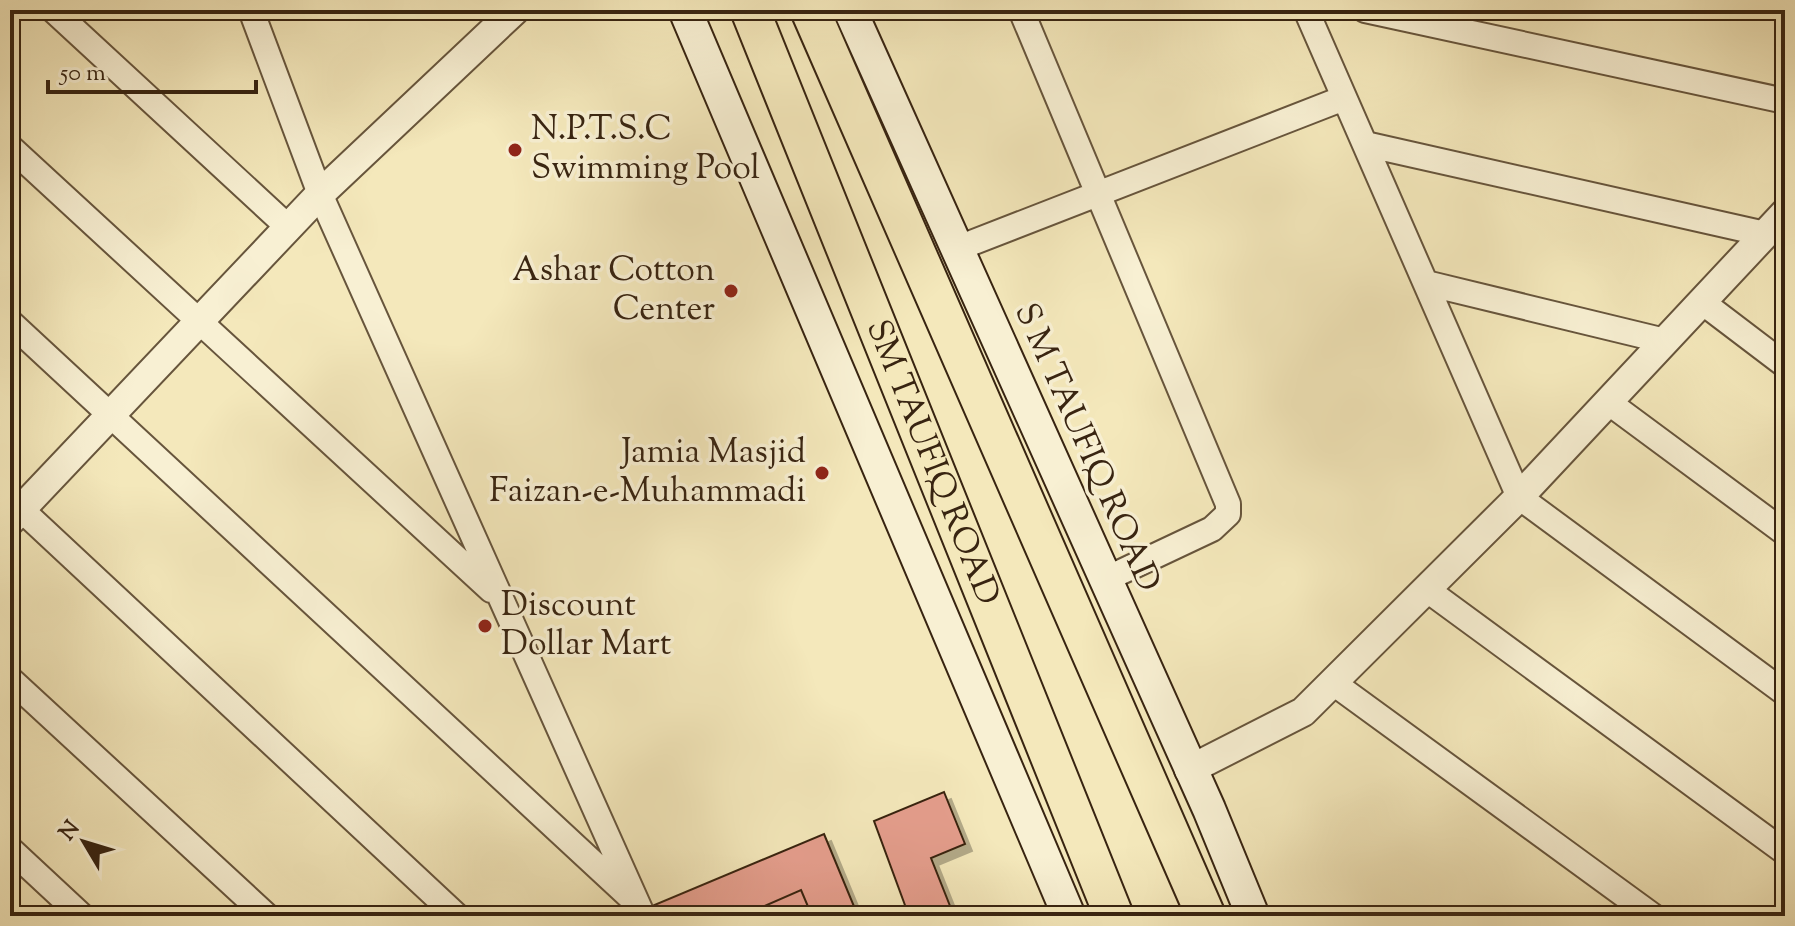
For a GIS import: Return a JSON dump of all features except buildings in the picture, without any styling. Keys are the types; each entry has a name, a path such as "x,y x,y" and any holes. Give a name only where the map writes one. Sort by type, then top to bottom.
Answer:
{"highway":[{"name":"SM TAUFIQ ROAD","path":"750,10 1114,916"},
{"path":"810,10 1206,916"}],"main road":[{"path":"685,10 1066,914"},
{"name":"S M TAUFIQ ROAD","path":"850,10 1253,916"}],"street":[{"path":"53,10 288,227"},
{"path":"251,10 320,194 640,910"},
{"path":"457,916 14,510 110,415 320,194 515,10"},
{"path":"1021,10 1228,504 1228,514 1212,529 1104,580"},
{"path":"1306,10 1519,497 1785,693"},
{"path":"1365,10 1785,101"},
{"path":"956,249 1344,98"},
{"path":"1365,144 1765,234"},
{"path":"10,147 500,598"},
{"path":"1189,770 1303,712 1519,497 1785,213"},
{"path":"1426,283 1665,341"},
{"path":"1702,302 1785,365"},
{"path":"10,322 640,910"},
{"path":"1608,402 1785,533"},
{"path":"1426,589 1785,852"},
{"path":"10,679 267,916"},
{"path":"1332,682 1653,916"},
{"path":"10,849 82,916"}],"place":[{"name":"N.P.T.S.C Swimming Pool","path":"515,150"},
{"name":"Ashar Cotton Center","path":"731,291"},
{"name":"Jamia Masjid Faizan-e-Muhammadi","path":"822,473"},
{"name":"Discount Dollar Mart","path":"485,626"}]}
